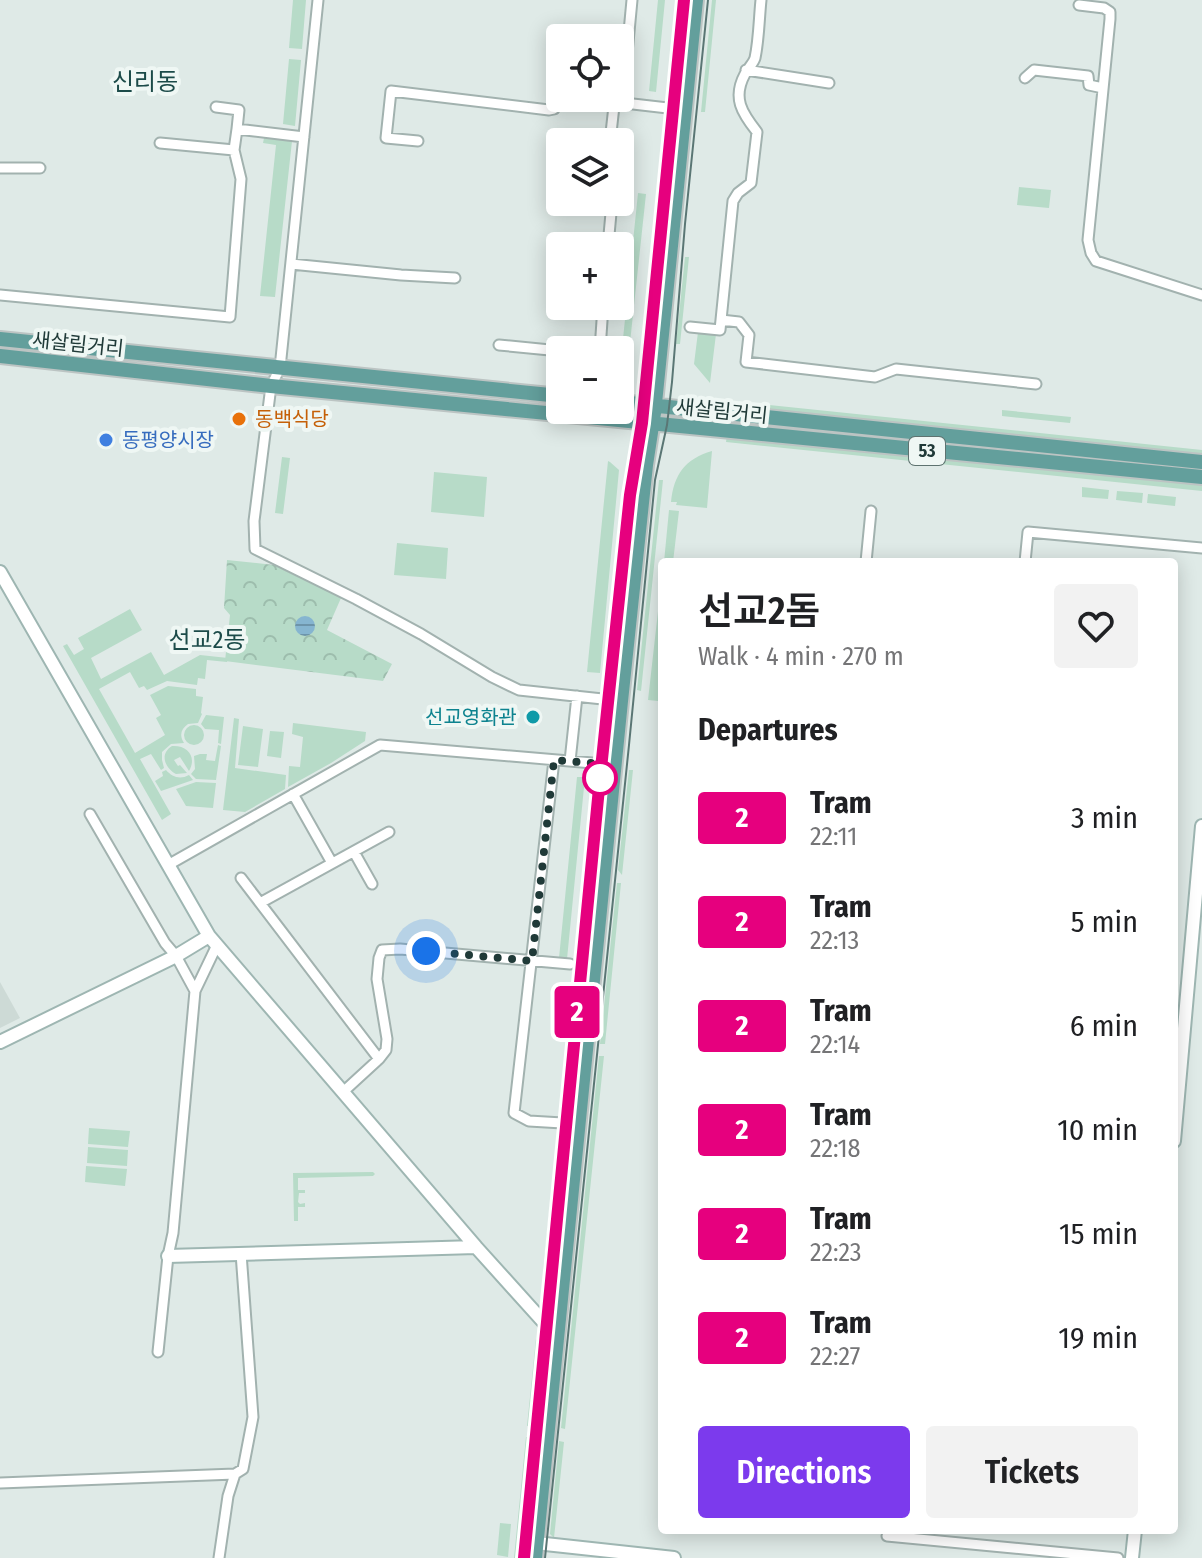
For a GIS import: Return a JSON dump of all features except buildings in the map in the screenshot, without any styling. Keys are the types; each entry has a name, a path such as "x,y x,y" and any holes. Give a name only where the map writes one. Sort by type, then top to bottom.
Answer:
{"main road":[{"path":"536,1550 621,701 655,406 696,0"},
{"name":"새살림거리","path":"0,339 546,395"},
{"name":"새살림거리","path":"0,356 271,386 1202,477"},
{"name":"새살림거리","path":"634,404 1202,462"}],"street":[{"path":"318,0 280,368 271,386 254,521 255,549 356,599 519,690 621,701"},
{"path":"630,24 632,0"},
{"path":"690,327 720,330 733,201 751,183 757,132 739,103 741,82 754,61 761,0"},
{"path":"1079,5 1104,8 1110,12 1088,240 1091,253 1096,261 1202,295"},
{"path":"746,70 829,83"},
{"path":"1025,78 1034,70 1088,76 1089,85 1103,88"},
{"path":"418,141 386,138 391,91 546,110"},
{"path":"634,104 685,110"},
{"path":"0,295 230,317 241,179 234,150 239,110 216,107"},
{"path":"237,129 304,137"},
{"path":"160,143 234,150"},
{"path":"0,168 40,168"},
{"path":"291,264 455,278"},
{"path":"721,320 739,322 749,335 746,362 875,377 896,369 1036,384"},
{"path":"499,345 546,350"},
{"path":"866,558 871,511"},
{"path":"1025,558 1028,532 1202,548"},
{"path":"0,572 213,941 558,1338"},
{"path":"570,761 577,696"},
{"path":"168,865 380,745 616,765"},
{"path":"554,760 514,1113 529,1121 579,1124"},
{"path":"293,794 332,863"},
{"path":"90,814 195,991"},
{"path":"1178,1096 1202,826"},
{"path":"260,903 389,832"},
{"path":"354,852 372,884"},
{"path":"241,878 379,1059"},
{"path":"0,1042 213,941"},
{"path":"158,1352 173,1233 195,991 213,941"},
{"path":"343,1092 386,1050 377,979 382,950 570,964"},
{"path":"168,1256 476,1247"},
{"path":"0,1483 235,1474 243,1469 253,1417 241,1253"},
{"path":"219,1558 228,1496 235,1474"},
{"path":"1132,1558 1135,1534"},
{"path":"887,1536 1118,1558"},
{"path":"536,1550 674,1558"}],"shaded area":[{"path":"0,982 20,1018 0,1028"}],"green space":[{"path":"293,0 306,0 302,49 289,48"},
{"path":"658,0 665,0 656,92 649,91"},
{"path":"677,0 681,0 670,107 666,107"},
{"path":"712,0 716,0 705,112 701,112"},
{"path":"289,59 301,60 295,126 283,124"},
{"path":"264,138 292,141 275,297 260,296 276,145 263,143"},
{"path":"662,154 665,155 646,339 642,339"},
{"path":"1019,187 1051,190 1049,208 1017,205"},
{"path":"638,193 646,194 634,305 634,232"},
{"path":"685,257 689,257 680,344 676,344"},
{"path":"625,320 632,320 631,336 623,336"},
{"path":"698,332 716,334 710,383 694,364"},
{"path":"732,401 1202,450 1202,455 732,407"},
{"path":"1002,410 1071,417 1070,423 1002,416"},
{"path":"727,435 1202,484 1202,491 726,442"},
{"path":"712,451 707,508 671,502 682,469 695,458"},
{"path":"282,457 290,458 283,514 275,513"},
{"path":"608,461 619,470 600,673 587,672"},
{"path":"434,472 487,477 484,517 431,512"},
{"path":"659,480 663,480 641,691 637,690"},
{"path":"1082,487 1109,490 1108,499 1082,497"},
{"path":"1117,491 1143,493 1142,503 1116,500"},
{"path":"1148,494 1176,497 1175,506 1147,503"},
{"path":"669,510 679,511 673,558 664,558"},
{"path":"397,543 448,548 446,579 394,575"},
{"path":"227,560 274,565 341,598 327,630 392,664 383,681 225,661 230,615 224,608"},
{"path":"130,609 142,630 91,658 101,679 151,652 164,675 200,655 228,658 227,662 207,660 205,679 198,678 197,685 167,681 147,690 144,686 139,688 130,672 99,689 135,753 165,735 156,718 161,715 150,695 168,686 196,689 196,696 203,697 198,723 188,724 182,730 184,743 171,744 162,752 164,768 161,770 151,754 140,759 171,814 162,820 63,646 67,644 74,655 84,649 78,638"},
{"path":"658,611 658,701 648,700"},
{"path":"612,615 616,616 609,685 605,685"},
{"path":"206,715 224,717 221,744 218,743 219,730 205,729 201,724"},
{"path":"234,718 239,719 235,768 286,775 285,789 245,812 223,810"},
{"path":"293,723 366,732 365,741 288,787 289,766 300,767 303,737 292,734"},
{"path":"194,725 201,728 204,735 201,742 194,745 187,742 184,735 187,728"},
{"path":"243,726 263,729 258,767 238,765"},
{"path":"270,731 284,732 281,758 267,756"},
{"path":"218,745 221,746 216,780 196,779 191,774 195,769 194,756 207,754 206,760 215,761"},
{"path":"172,746 190,753 192,761 189,771 180,757 174,760 187,773 176,774 166,765 166,753"},
{"path":"166,770 176,777 189,775 193,780 161,791 155,781"},
{"path":"629,770 633,770 622,875 618,870"},
{"path":"577,777 585,777 567,959 559,958"},
{"path":"196,782 216,783 213,808 186,806 176,789"},
{"path":"593,786 598,787 573,1030 568,1029"},
{"path":"617,883 621,883 605,1044 600,1044"},
{"path":"599,1056 604,1056 565,1429 561,1428"},
{"path":"89,1128 130,1131 128,1147 88,1144"},
{"path":"558,1129 562,1133 548,1268 543,1270"},
{"path":"88,1147 128,1150 127,1166 87,1163"},
{"path":"86,1166 127,1169 125,1186 85,1182"},
{"path":"373,1172 373,1176 298,1178 298,1190 305,1190 305,1193 299,1193 298,1202 305,1203 305,1207 298,1207 298,1221 294,1221 293,1173"},
{"path":"536,1339 540,1345 532,1426 527,1426"},
{"path":"526,1437 531,1437 518,1558 514,1558"},
{"path":"559,1441 564,1442 554,1538 550,1534"},
{"path":"500,1523 511,1524 508,1557 497,1555"}],"water":[{"path":"305,616 312,619 315,626 312,633 305,636 298,633 295,626 298,619"}],"tram line":[{"path":"524,1558 600,778 630,495 642,423 684,0"},
{"name":"2","path":"524,1558 608,699 630,495 642,423 684,0"},
{"path":"545,1558 655,480 667,425 672,382 708,0"}],"place":[{"name":"동백식당","path":"239,419"},
{"name":"동평양시장","path":"106,440"},
{"name":"선교영화관","path":"533,717"}],"district":[{"name":"신리동","path":"145,82"},
{"name":"선교2동","path":"207,640"}],"route":[{"path":"426,951 532,961 554,760 602,764 600,778"}]}
